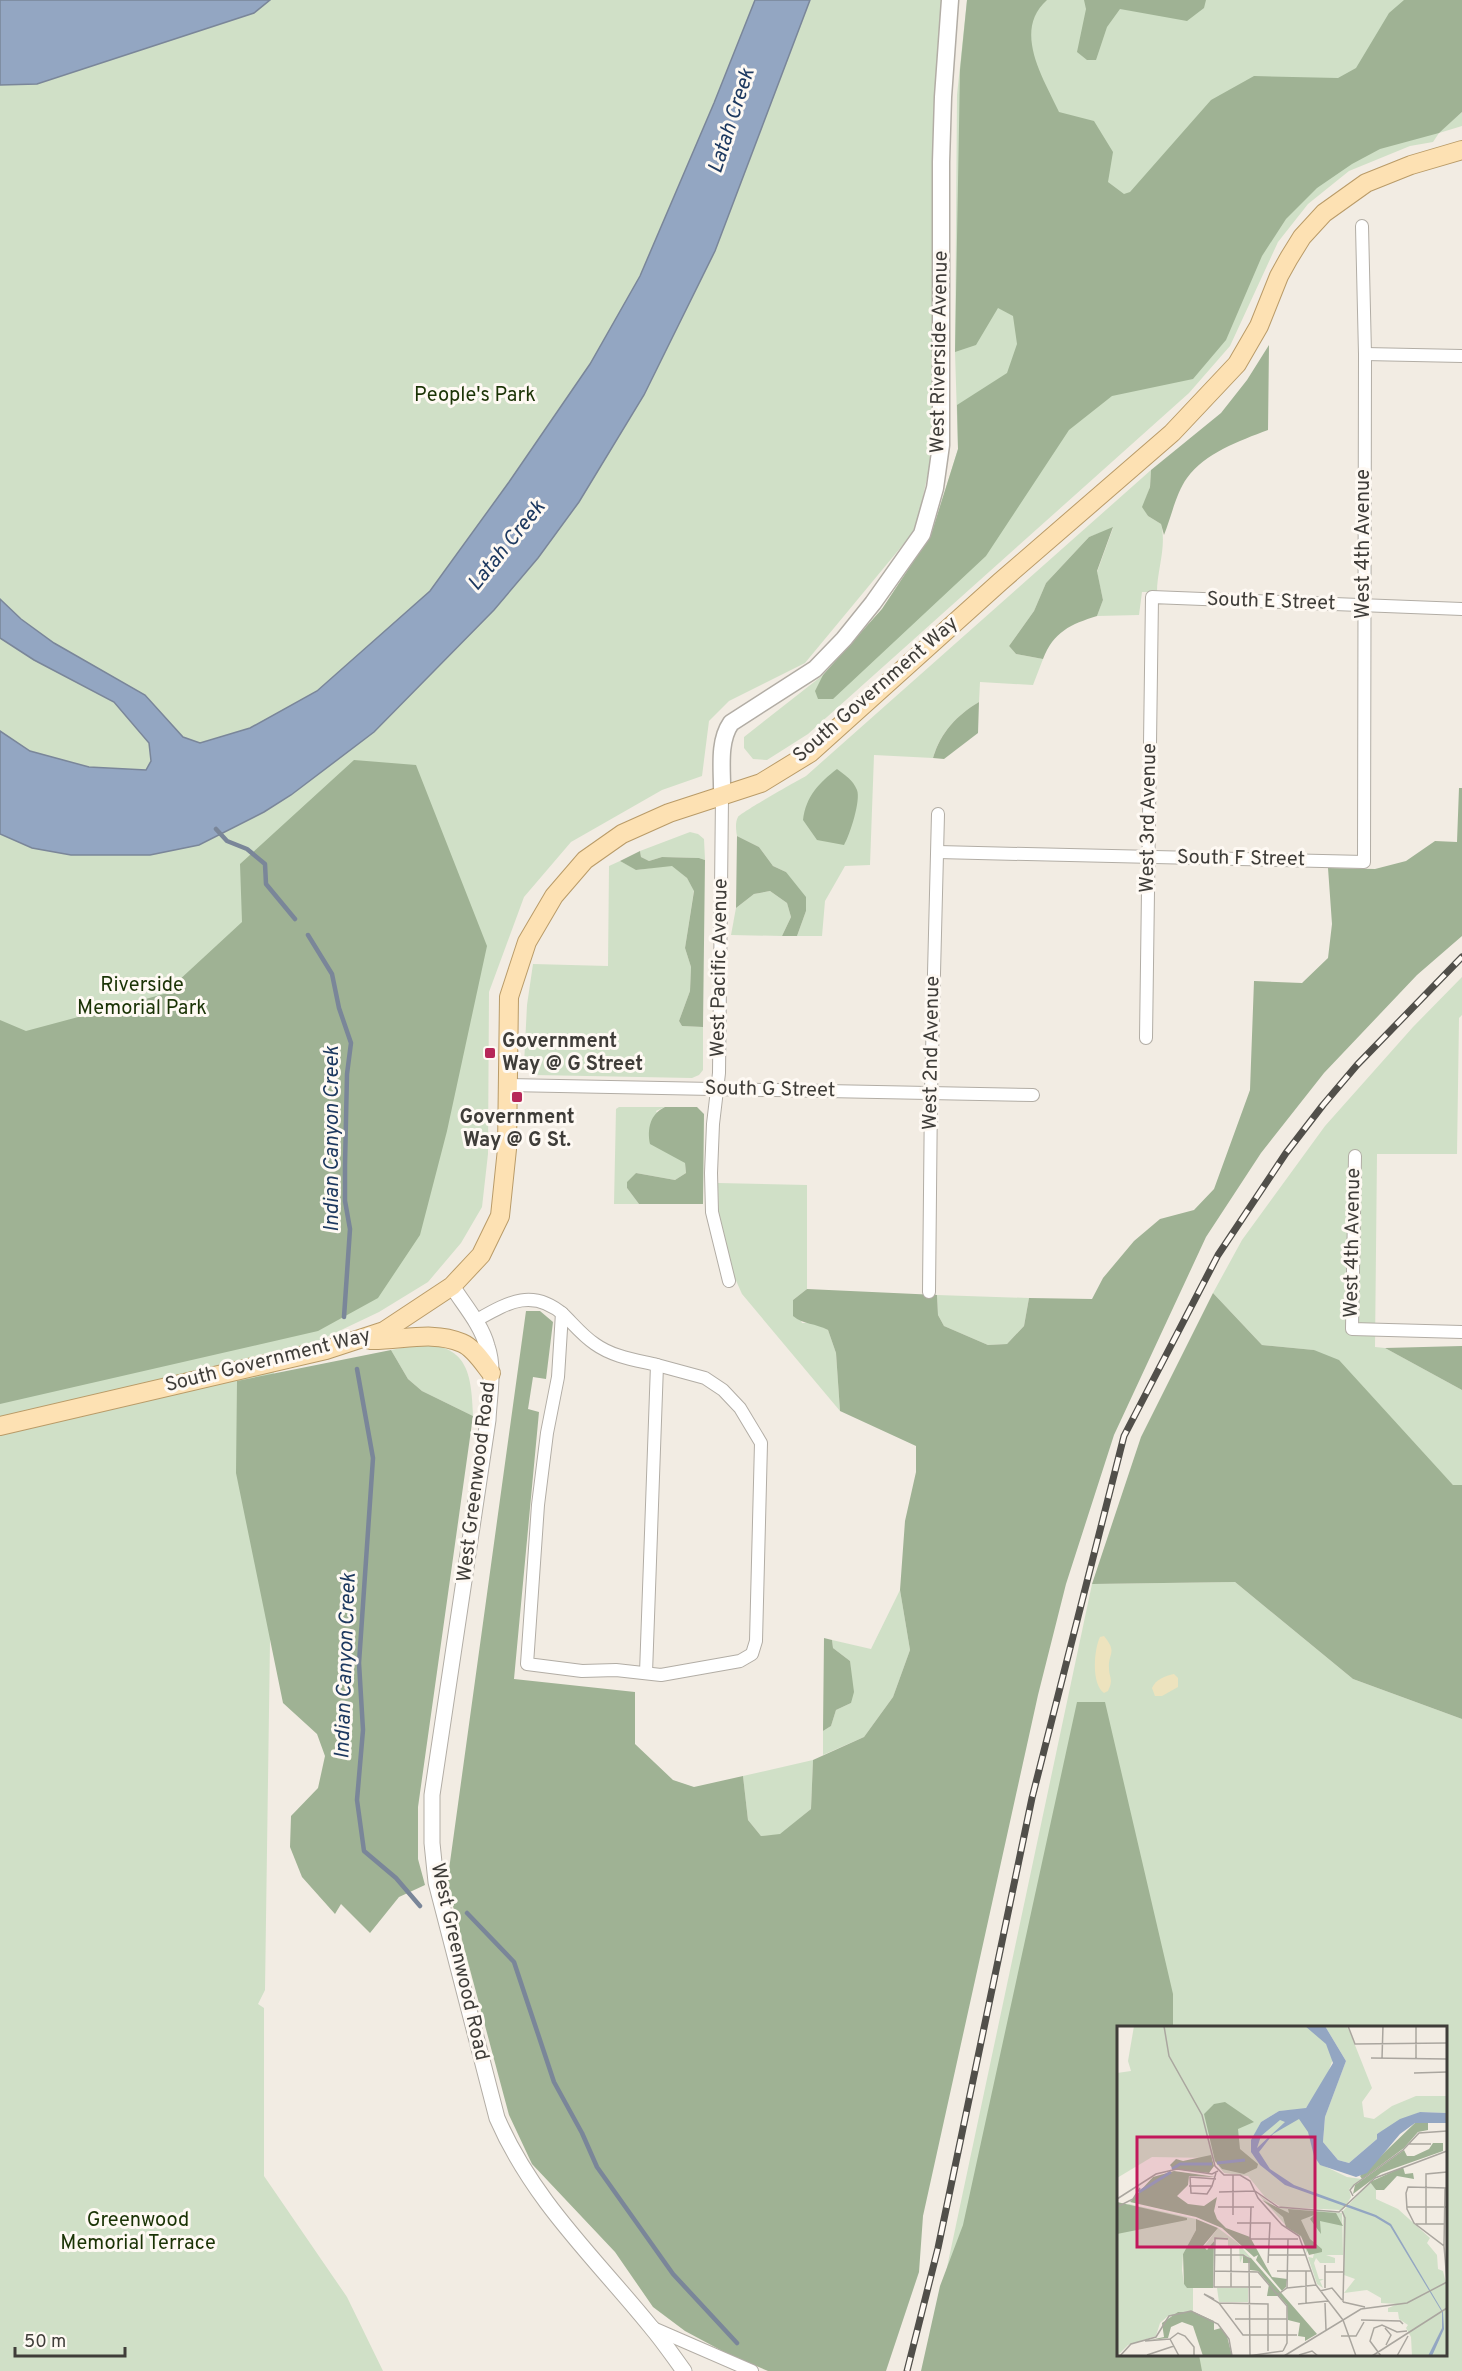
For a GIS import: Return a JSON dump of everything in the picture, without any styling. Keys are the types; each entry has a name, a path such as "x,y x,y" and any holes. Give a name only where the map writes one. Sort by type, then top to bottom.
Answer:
{"main road":[{"name":"West Riverside Avenue","path":"722,797 723,743 726,730 731,723 815,669 844,639 873,603 922,534 935,488 941,444 941,162 950,0"},
{"name":"South Government Way","path":"0,1426 315,1352 356,1340 384,1330 452,1286 481,1255 500,1216 507,1149 509,997 527,942 554,896 585,860 622,834 669,813 761,783 810,753 957,620 1172,433 1238,364 1259,326 1279,276 1289,258 1302,237 1324,213 1366,183 1411,165 1462,150"},
{"path":"356,1340 393,1341 422,1335 445,1338 463,1343 491,1372"}],"street":[{"name":"West 4th Avenue","path":"1362,226 1365,354 1364,862"},
{"path":"1365,354 1462,356"},
{"name":"South E Street","path":"1152,597 1462,609"},
{"name":"West 3rd Avenue","path":"1146,1038 1152,597"},
{"name":"West Pacific Avenue","path":"722,797 719,1073 711,1164 712,1212 729,1281"},
{"name":"West 2nd Avenue","path":"930,1292 931,1093 938,814"},
{"name":"South F Street","path":"938,852 1364,862"},
{"name":"South G Street","path":"507,1085 1033,1095"},
{"name":"West 4th Avenue","path":"1355,1156 1352,1329 1462,1332"},
{"name":"West Greenwood Road","path":"452,1286 488,1346 491,1372 488,1420 432,1795 432,1843 436,1882 497,2118 509,2146 557,2218 652,2328 684,2371"},
{"path":"475,1321 510,1301 525,1299 540,1301 562,1313 594,1343 612,1354 705,1378 723,1390 741,1408 761,1443 756,1641 752,1654 740,1661 675,1674 616,1670 582,1671 526,1664 538,1505 547,1433 558,1377 562,1313"},
{"path":"646,1673 657,1365"},
{"path":"652,2328 752,2371"}],"green space":[{"name":"People's Park","path":"270,0 943,0 932,168 933,450 916,529 805,663 729,701 709,721 702,776 662,790 571,842 524,897 489,992 488,1154 482,1207 461,1243 428,1282 379,1312 274,1362 265,1990 258,2004 264,2008 264,2176 347,2297 383,2371 0,2371 0,834 32,848 199,845 264,812 291,795 0,802 0,85 37,84 254,13"},
{"path":"967,0 1462,0 1442,130 1462,112 1462,126 1439,133 1433,142 1410,146 1349,171 1308,204 1278,242 1230,346 1189,393 808,734 767,760 753,759 744,748 744,737 823,675 882,609 931,535 958,449 955,352 957,95"},
{"path":"967,0 1047,0 1037,12 1032,26 1031,40 1039,70 1059,112 1094,121 1113,152 1108,182 1124,194 1130,192 1211,100 1254,76 1338,78 1356,68 1389,13 1404,0 1462,0 1462,112 1439,133 1380,149 1352,164 1317,188 1286,219 1262,256 1226,340 1193,379 1112,396 1069,430 986,556 833,699 818,699 815,691 823,675 882,609 931,535 958,449 957,405 1007,373 1017,344 1013,316 998,308 976,345 955,352 960,70"},
{"path":"1084,0 1206,0 1204,8 1187,21 1120,9 1107,27 1096,60 1087,60 1077,52 1086,9"},
{"path":"1269,345 1268,430 1223,449 1194,469 1180,491 1164,535 1161,524 1148,516 1142,507 1150,487 1151,470 1221,413 1247,380"},
{"path":"1151,470 1150,487 1143,507 1148,516 1161,524 1163,532 1157,592 1142,592 1139,615 1097,616 1103,600 1097,572 1113,528 1089,537 1046,583 1034,611 1009,646 1016,654 1043,659 1033,685 980,682 979,702 950,726 933,758 874,755 870,865 845,866 825,901 822,936 797,936 806,911 786,872 773,866 759,847 737,836 738,817 806,776"},
{"path":"1113,527 1097,571 1103,600 1097,616 1064,630 1052,642 1043,659 1016,654 1009,646 1034,611 1046,583 1089,537"},
{"path":"979,702 978,733 944,759 933,758 950,726"},
{"path":"354,760 416,765 487,946 447,1131 420,1235 378,1298 318,1331 0,1404 0,1020 26,1031 164,994 242,922 240,864"},
{"path":"837,769 853,783 858,795 854,818 844,845 817,840 803,820 807,804 814,791"},
{"path":"1459,788 1462,788 1462,936 1417,975 1324,1073 1261,1153 1206,1237 1114,1435 1066,1584 1038,1695 923,2216 919,2272 886,2371 768,2371 726,2353 685,2331 653,2307 615,2252 532,2164 509,2115 447,1884 526,1311 540,1311 553,1322 546,1379 533,1377 528,1409 539,1412 514,1679 635,1692 635,1744 673,1780 694,1787 743,1776 748,1820 761,1836 780,1834 811,1809 813,1760 864,1737 893,1697 910,1650 900,1590 905,1521 916,1472 916,1446 840,1411 836,1353 828,1330 793,1316 793,1300 807,1289 937,1295 938,1315 944,1326 988,1345 1007,1344 1024,1326 1029,1298 1092,1299 1103,1278 1134,1241 1160,1219 1194,1210 1214,1189 1250,1090 1254,981 1302,983 1328,958 1332,924 1328,868 1375,869 1406,861 1435,841 1457,842"},
{"path":"690,832 704,839 705,860 662,857 649,861 641,857 640,851"},
{"path":"737,836 759,847 773,866 786,872 806,897 806,911 797,936 782,936 791,917 787,903 770,891 754,894 736,908"},
{"path":"640,851 641,857 649,861 662,857 705,860 703,1027 682,1026 679,1021 690,991 691,967 685,948 694,891 687,878 672,866 636,870 620,861"},
{"path":"620,861 637,870 672,865 687,878 694,890 685,948 691,967 690,991 679,1021 682,1026 703,1027 703,1070 692,1078 535,1075 527,1072 524,1065 527,1005 533,964 608,966 609,866"},
{"path":"770,891 787,903 791,917 782,936 731,935 736,908 754,894"},
{"path":"1462,977 1462,1015 1459,1018 1457,1154 1377,1154 1375,1347 1385,1348 1462,1390 1462,1485 1453,1485 1314,1350 1262,1345 1213,1293 1242,1240 1325,1126 1413,1027"},
{"path":"619,1107 665,1107 656,1111 685,1163 686,1173 675,1180 636,1173 627,1188 639,1204 614,1204 616,1109"},
{"path":"665,1107 697,1107 704,1114 703,1204 639,1204 627,1188 627,1182 636,1173 675,1180 686,1173 685,1163 650,1144 651,1122 656,1114"},
{"path":"718,1183 807,1185 807,1289 793,1300 802,1323 815,1323 828,1330 836,1353 840,1411 742,1294 730,1267 719,1226"},
{"path":"1213,1293 1262,1345 1314,1350 1339,1360 1453,1485 1462,1485 1462,1719 1353,1679 1235,1582 1092,1584 1141,1437"},
{"path":"937,1295 1029,1298 1024,1326 1007,1344 988,1345 944,1326 938,1315"},
{"path":"421,1344 449,1350 464,1365 471,1388 473,1416 422,1391 408,1379 391,1350"},
{"path":"1462,1346 1462,1390 1385,1348"},
{"path":"391,1350 408,1379 422,1391 473,1416 418,1807 418,1859 425,1885 399,1897 370,1933 341,1904 335,1914 302,1877 290,1847 291,1816 318,1788 325,1756 317,1734 283,1703 236,1473 237,1381"},
{"path":"1235,1582 1353,1679 1462,1719 1462,2371 925,2371 1092,1584"},
{"path":"900,1590 910,1650 893,1697 864,1737 823,1755 823,1731 831,1726 836,1710 851,1703 850,1661 833,1648 832,1640 871,1649"},
{"path":"824,1638 832,1640 833,1648 850,1661 854,1692 851,1703 836,1710 831,1726 823,1731"},
{"path":"1077,1702 1105,1702 1173,1994 1173,2026 1117,2026 1117,2356 1199,2356 1202,2371 921,2371 940,2286 963,2225"},
{"path":"813,1760 811,1809 780,1835 761,1836 748,1820 743,1776"}],"sand":[{"path":"1104,1636 1111,1646 1109,1671 1111,1684 1108,1691 1104,1693 1097,1682 1095,1658 1100,1637"},
{"path":"1174,1674 1178,1678 1178,1687 1162,1696 1155,1696 1152,1688 1156,1682"}],"water":[{"path":"0,0 270,0 254,13 37,84 0,85"},
{"name":"Latah Creek","path":"755,0 810,0 715,251 644,395 579,502 538,558 494,610 374,732 291,795 264,812 199,845 150,855 71,855 32,848 0,834 0,731 30,751 89,767 146,770 151,761 149,743 114,702 34,660 0,638 0,599 21,619 54,643 145,695 183,737 200,743 250,728 317,691 430,591 590,364 640,276"}],"waterway":[{"name":"Indian Canyon Creek","path":"216,829 227,841 247,849 265,864 266,884 295,919"},
{"name":"Indian Canyon Creek","path":"308,935 332,974 339,1008 351,1043 347,1074 345,1165 345,1201 350,1229 344,1317"},
{"name":"Indian Canyon Creek","path":"357,1369 373,1458 359,1663 363,1730 357,1800 364,1851 396,1878 420,1906"},
{"name":"Indian Canyon Creek","path":"467,1913 514,1962 554,2082 582,2133 597,2167 673,2274 737,2343"}],"railway":[{"path":"907,2371 938,2248 1032,1798 1124,1436 1218,1255 1286,1153 1357,1065 1462,957"}],"place":[{"name":"Government Way @ G Street","path":"490,1053"},
{"name":"Government Way @ G St.","path":"517,1097"}],"park label":[{"name":"Riverside Memorial Park","path":"142,998"},
{"name":"Greenwood Memorial Terrace","path":"138,2232"}]}
